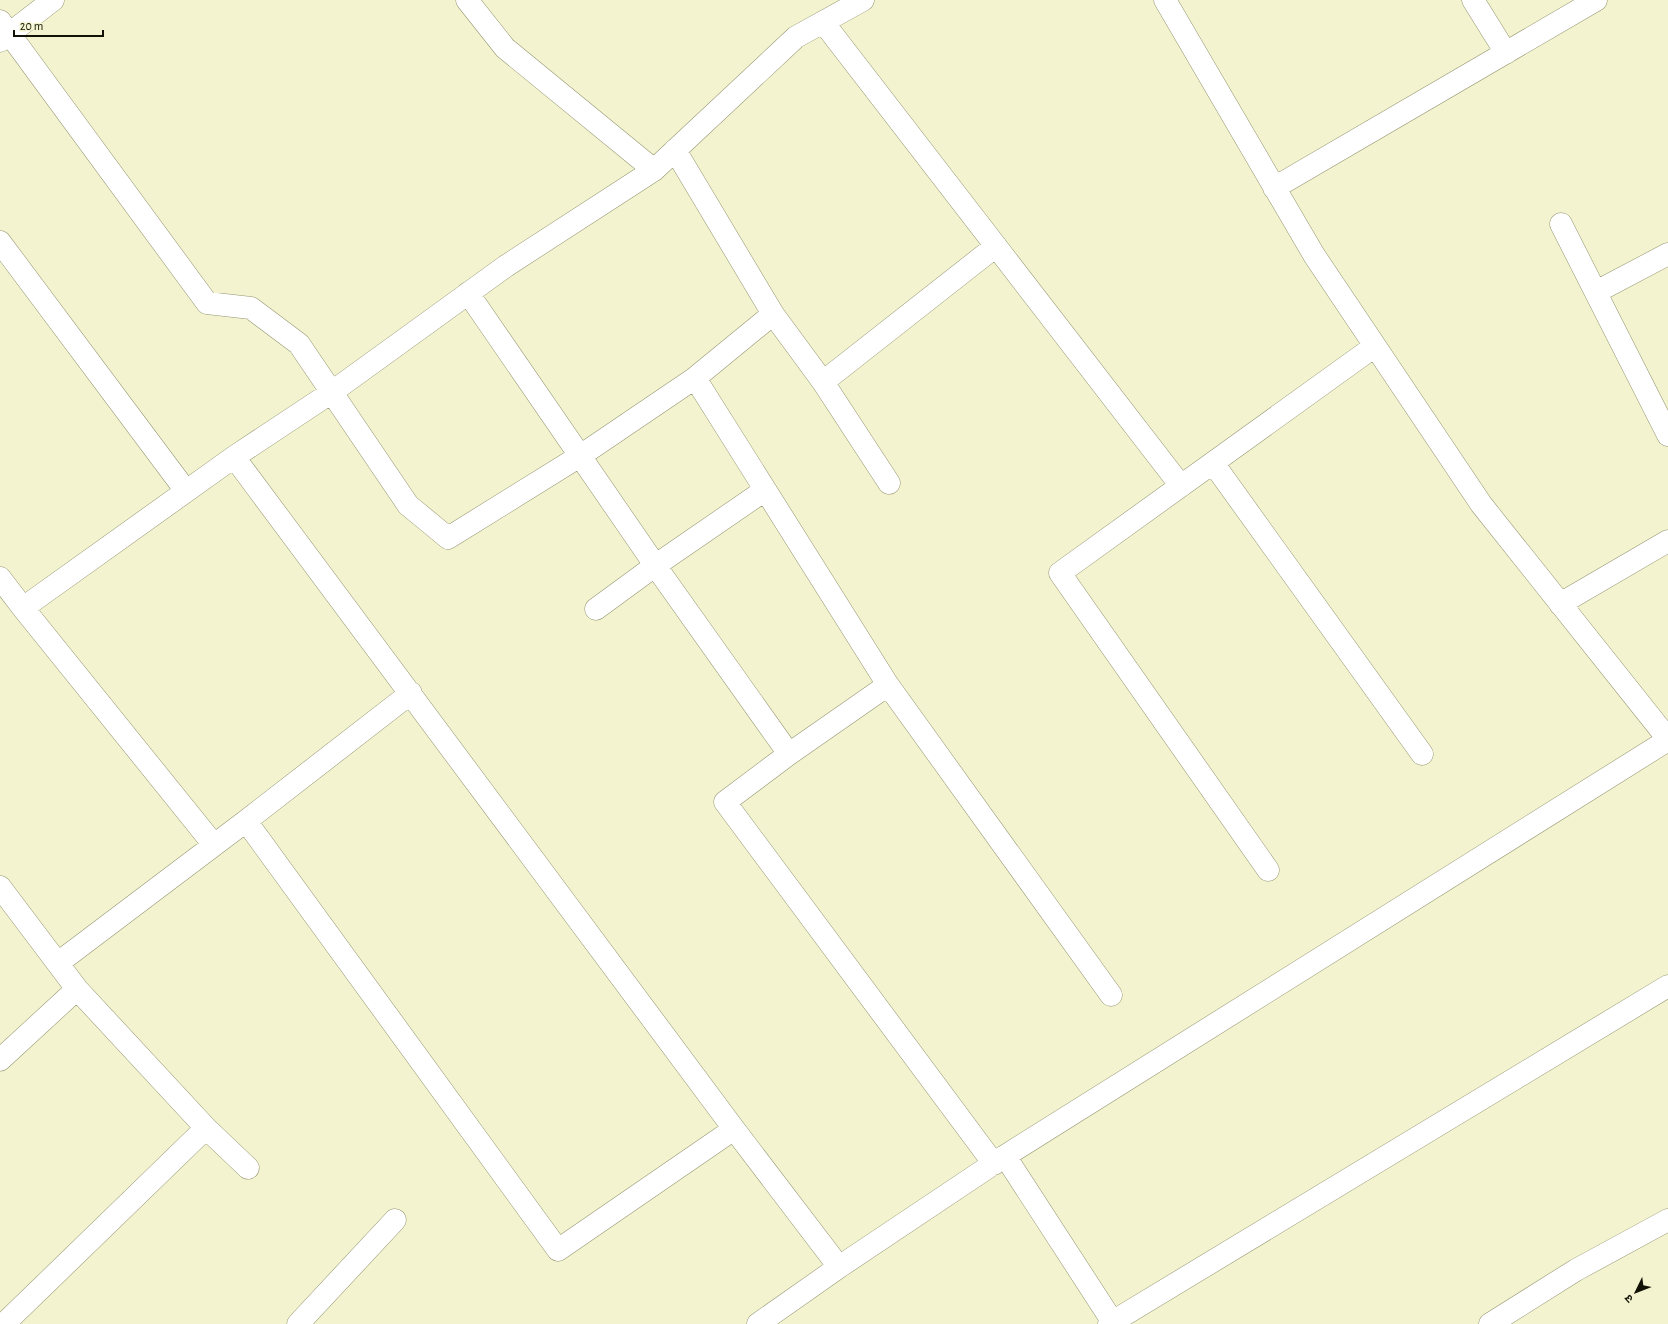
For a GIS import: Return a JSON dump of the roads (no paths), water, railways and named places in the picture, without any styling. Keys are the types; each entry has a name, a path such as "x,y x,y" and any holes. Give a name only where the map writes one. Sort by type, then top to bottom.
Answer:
{"street":[{"path":"53,0 3,32 206,303 251,308 299,344 408,505 448,538 580,456 695,378 773,314"},
{"path":"467,0 505,48 654,170"},
{"path":"23,608 234,457 332,392 506,266 654,170 796,37 863,0"},
{"path":"758,1324 839,1267 1000,1160 1668,740 1481,504 1314,255 1165,0"},
{"path":"1473,0 1506,53"},
{"path":"1274,188 1596,0"},
{"path":"822,22 1181,486"},
{"path":"675,150 773,314 823,382 889,484"},
{"path":"1561,224 1668,435"},
{"path":"0,242 186,491"},
{"path":"823,382 996,246"},
{"path":"1596,292 1668,254"},
{"path":"468,293 580,456 789,754"},
{"path":"1268,870 1060,573 1375,346"},
{"path":"695,378 888,685 1111,995"},
{"path":"234,457 734,1129 839,1267"},
{"path":"1213,463 1422,754"},
{"path":"596,609 656,565 766,490"},
{"path":"1560,604 1668,540"},
{"path":"0,578 214,845"},
{"path":"888,685 789,754 725,802 1000,1160 1112,1323 1668,986"},
{"path":"58,963 246,821 410,693"},
{"path":"246,821 558,1250 734,1129"},
{"path":"0,887 77,989 206,1128 248,1168"},
{"path":"0,1060 77,989"},
{"path":"4,1324 206,1128"},
{"path":"298,1324 395,1220"},
{"path":"1490,1324 1576,1270 1668,1220"}]}
